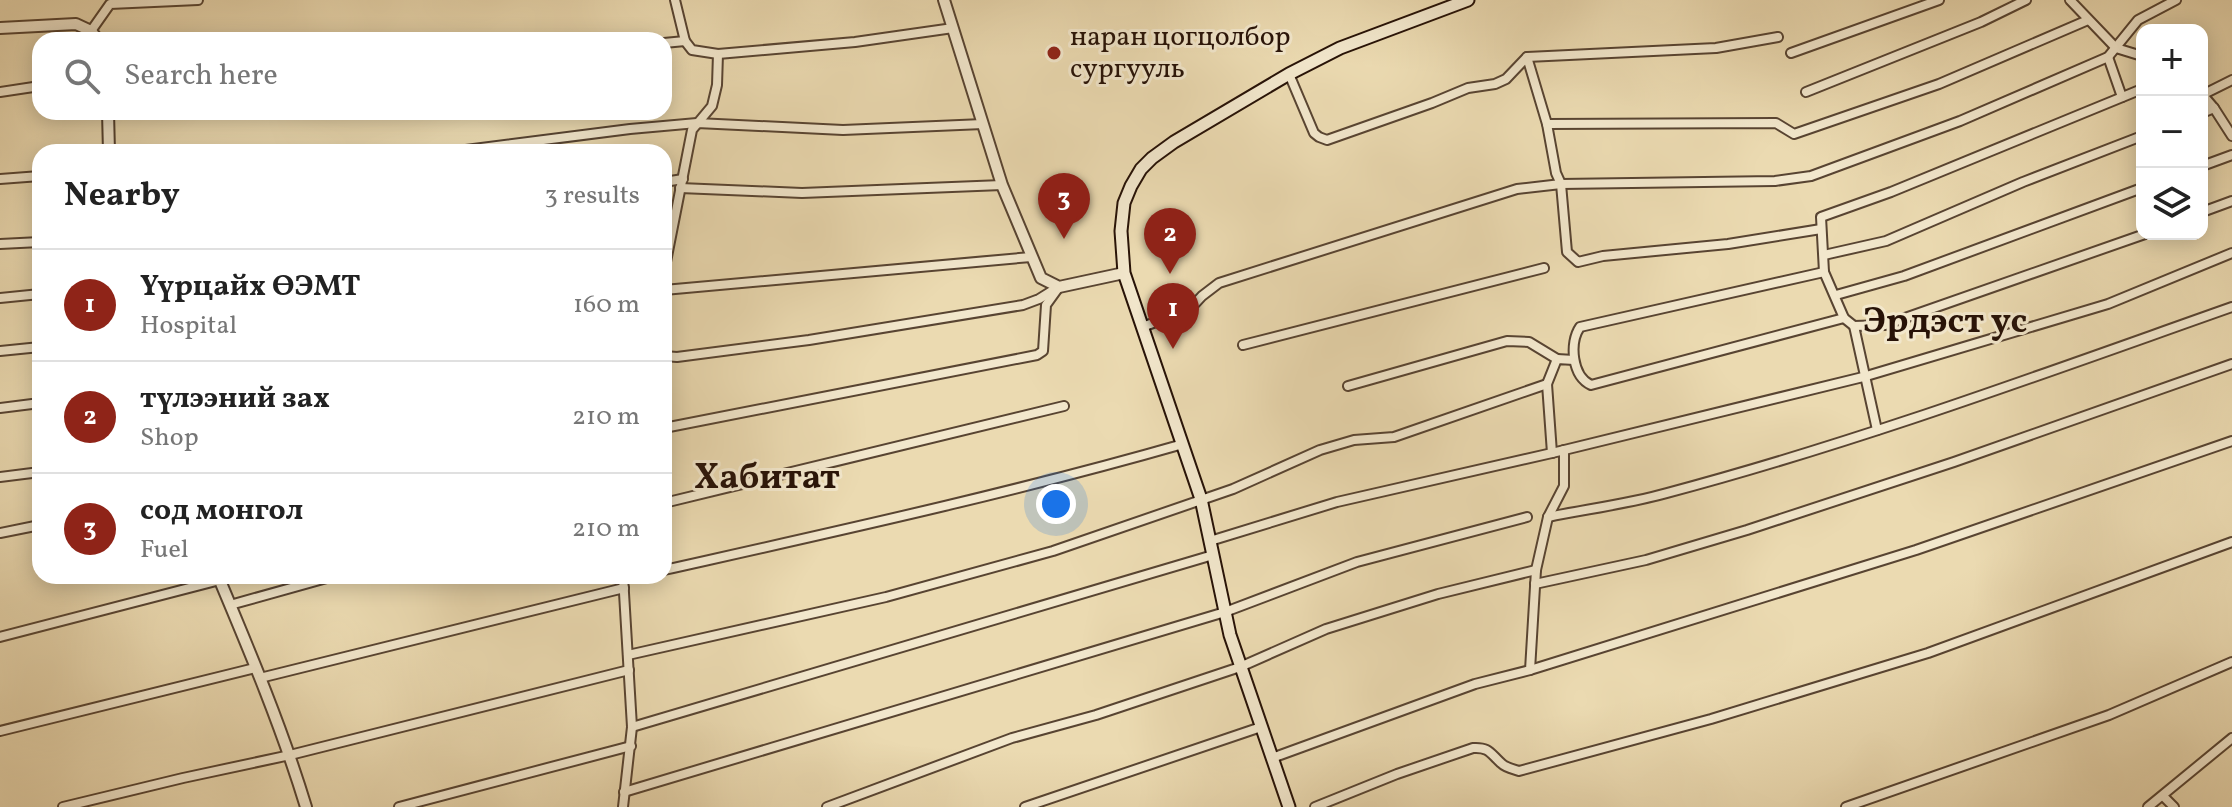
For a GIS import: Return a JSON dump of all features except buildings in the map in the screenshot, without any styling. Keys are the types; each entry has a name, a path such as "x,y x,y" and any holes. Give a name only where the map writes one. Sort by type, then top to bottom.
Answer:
{"main road":[{"path":"1289,807 1240,667 1201,499 1124,273 1121,231 1124,203 1141,169 1152,158 1289,74 1340,48 1468,0"}],"street":[{"path":"96,32 110,4 198,0"},
{"path":"675,0 685,41 692,50 718,54 855,42 953,28"},
{"path":"944,0 1002,185 1041,278 1059,287"},
{"path":"1791,53 1939,0"},
{"path":"1806,92 1981,22 2026,0"},
{"path":"2070,0 2116,48 2136,54"},
{"path":"1142,327 1189,310 1219,283 1517,189 1561,184 1775,181 1811,176 1960,121 2108,57 2138,20 2176,0"},
{"path":"1547,124 1776,123 1794,134 1939,84 2088,20"},
{"path":"0,28 66,24 84,26 90,32"},
{"path":"1289,74 1314,133 1327,140 1468,88 1495,84 1506,79 1527,57 1716,48 1778,37"},
{"path":"672,42 685,41"},
{"path":"672,222 692,130 712,106 717,85 718,54"},
{"path":"1527,57 1561,184 1567,252 1578,262 1603,256 1728,244 1821,229"},
{"path":"2108,57 2122,97"},
{"path":"2208,91 2232,80"},
{"path":"0,92 32,87"},
{"path":"1877,430 1854,326 1844,318 1824,272 1821,217 1891,192 2136,91"},
{"path":"2204,96 2232,136"},
{"path":"2208,110 2214,108"},
{"path":"108,120 109,144"},
{"path":"513,144 697,123 843,130 983,124"},
{"path":"1824,255 1886,241 2023,182 2136,138"},
{"path":"2208,164 2232,155"},
{"path":"0,179 32,177"},
{"path":"672,182 802,193 1002,185"},
{"path":"1836,295 1904,276 2136,190"},
{"path":"2208,210 2232,201"},
{"path":"1854,326 1885,325 2136,237"},
{"path":"0,244 32,242"},
{"path":"1210,541 1337,502 1864,377 2108,304 2232,253"},
{"path":"672,289 1031,257"},
{"path":"1243,345 1544,268"},
{"path":"1824,272 1580,327 1575,336 1574,360 1581,379 1591,385 1844,318"},
{"path":"672,357 809,340 1023,305 1059,287 1124,273"},
{"path":"672,426 1037,355 1043,351 1046,305 1059,287"},
{"path":"0,298 32,295"},
{"path":"1548,517 1664,494 1877,430 2232,307"},
{"path":"1348,386 1507,341 1529,342 1557,359 1574,360"},
{"path":"0,351 32,348"},
{"path":"1552,453 1547,384 1557,359"},
{"path":"1535,584 1646,560 1747,530 1954,462 2232,364"},
{"path":"628,655 886,597 1053,551 1233,489 1320,450 1354,440 1394,437 1547,384"},
{"path":"0,408 32,404"},
{"path":"672,501 1064,406"},
{"path":"1272,758 1475,684 1530,670 1916,550 2232,441"},
{"path":"672,568 878,522 1183,444"},
{"path":"1530,670 1536,570 1548,517 1564,486 1564,450"},
{"path":"0,477 32,473"},
{"path":"624,792 1225,612 1357,562 1527,517"},
{"path":"0,533 32,527"},
{"path":"1315,807 1473,748 1491,750 1501,763 1519,771 1711,719 1928,653 2232,542"},
{"path":"632,727 1213,555"},
{"path":"827,807 1012,738 1096,715 1240,667 1326,629 1438,594 1536,570"},
{"path":"0,637 197,584"},
{"path":"221,584 239,621 290,755 306,807"},
{"path":"230,605 305,584"},
{"path":"0,731 257,673 612,584"},
{"path":"623,807 632,727 624,584"},
{"path":"1846,807 2109,715 2232,662"},
{"path":"63,807 290,755 629,670"},
{"path":"1025,807 1261,727"},
{"path":"2148,807 2232,738"},
{"path":"399,807 631,746"},
{"path":"2163,796 2174,807"}],"place":[{"name":"наран цогцолбор сургууль","path":"1054,53"},
{"name":"сод монгол","path":"1064,239"},
{"name":"түлээний зах","path":"1170,274"},
{"name":"Үүрцайх ӨЭМТ","path":"1173,349"}],"district":[{"name":"Эрдэст ус","path":"1945,323"},
{"name":"Хабитат","path":"767,479"}]}
